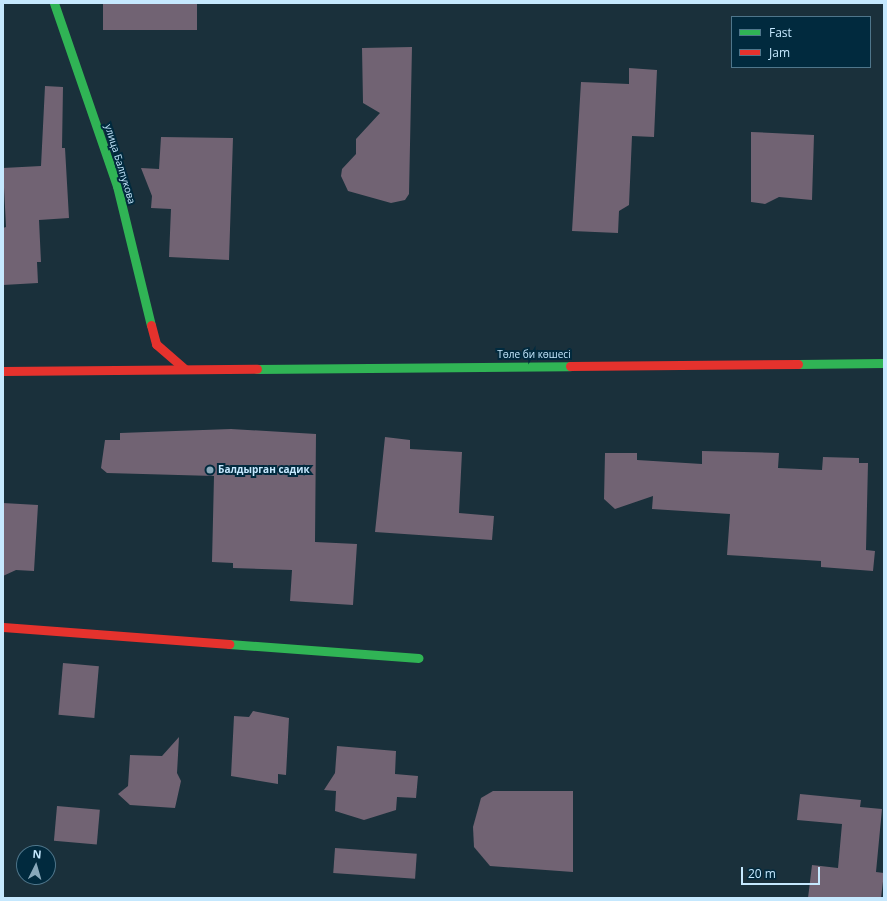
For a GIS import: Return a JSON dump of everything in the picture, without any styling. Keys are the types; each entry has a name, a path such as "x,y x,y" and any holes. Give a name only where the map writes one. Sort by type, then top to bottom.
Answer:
{"street":[{"name":"улица Балпукова","path":"54,3 117,186 134,267 156,344 185,368"},
{"name":"Төле би көшесі","path":"3,371 185,368 884,363"},
{"path":"3,627 418,658"}],"building":[{"path":"103,3 197,3 197,30 103,30"},
{"path":"412,47 409,194 405,200 391,203 348,191 341,176 342,169 356,154 356,139 380,113 363,103 362,48"},
{"path":"629,68 657,70 654,137 632,136 629,205 619,211 618,233 572,231 581,82 629,84"},
{"path":"45,86 63,87 62,148 65,148 69,218 39,220 41,262 37,262 38,283 3,285 3,228 6,227 3,168 41,166"},
{"path":"751,132 814,135 812,200 779,197 765,204 751,202"},
{"path":"161,137 233,138 229,260 169,257 171,209 151,208 152,196 141,168 159,169"},
{"path":"231,429 316,434 315,542 357,544 353,605 290,601 292,570 233,568 233,563 212,562 214,476 107,473 101,468 105,440 120,440 120,433"},
{"path":"385,437 410,440 410,449 462,452 459,513 494,516 492,540 375,532"},
{"path":"702,451 779,453 778,468 822,470 823,457 859,458 859,463 868,463 866,550 875,551 873,571 821,567 821,561 727,555 730,514 652,509 653,496 615,509 604,499 605,453 637,453 637,460 702,464"},
{"path":"3,503 38,505 34,571 16,570 3,576"},
{"path":"63,663 99,666 94,718 58,715"},
{"path":"253,711 289,718 286,775 278,774 278,784 231,776 234,716 249,717"},
{"path":"179,737 177,773 181,781 175,808 130,805 118,794 128,786 130,755 162,756"},
{"path":"337,746 396,751 395,774 418,776 416,798 397,797 396,810 364,820 335,811 336,791 324,790 335,773"},
{"path":"493,791 573,791 573,872 490,866 474,847 473,827 481,798"},
{"path":"800,794 861,800 860,807 882,809 876,872 884,873 881,898 808,898 812,865 838,868 842,824 797,820"},
{"path":"57,806 100,810 97,845 54,841"},
{"path":"335,848 417,854 415,879 333,873"}],"traffic: fast":[{"path":"54,3 117,186 151,325"},
{"path":"798,364 884,363"},
{"path":"257,369 570,366"},
{"path":"229,644 418,658"}],"traffic: jam":[{"path":"151,325 156,344 185,369"},
{"path":"570,366 798,364"},
{"path":"3,371 257,369"},
{"path":"3,627 229,644"}],"place":[{"name":"Балдырган садик","path":"210,470"}]}
